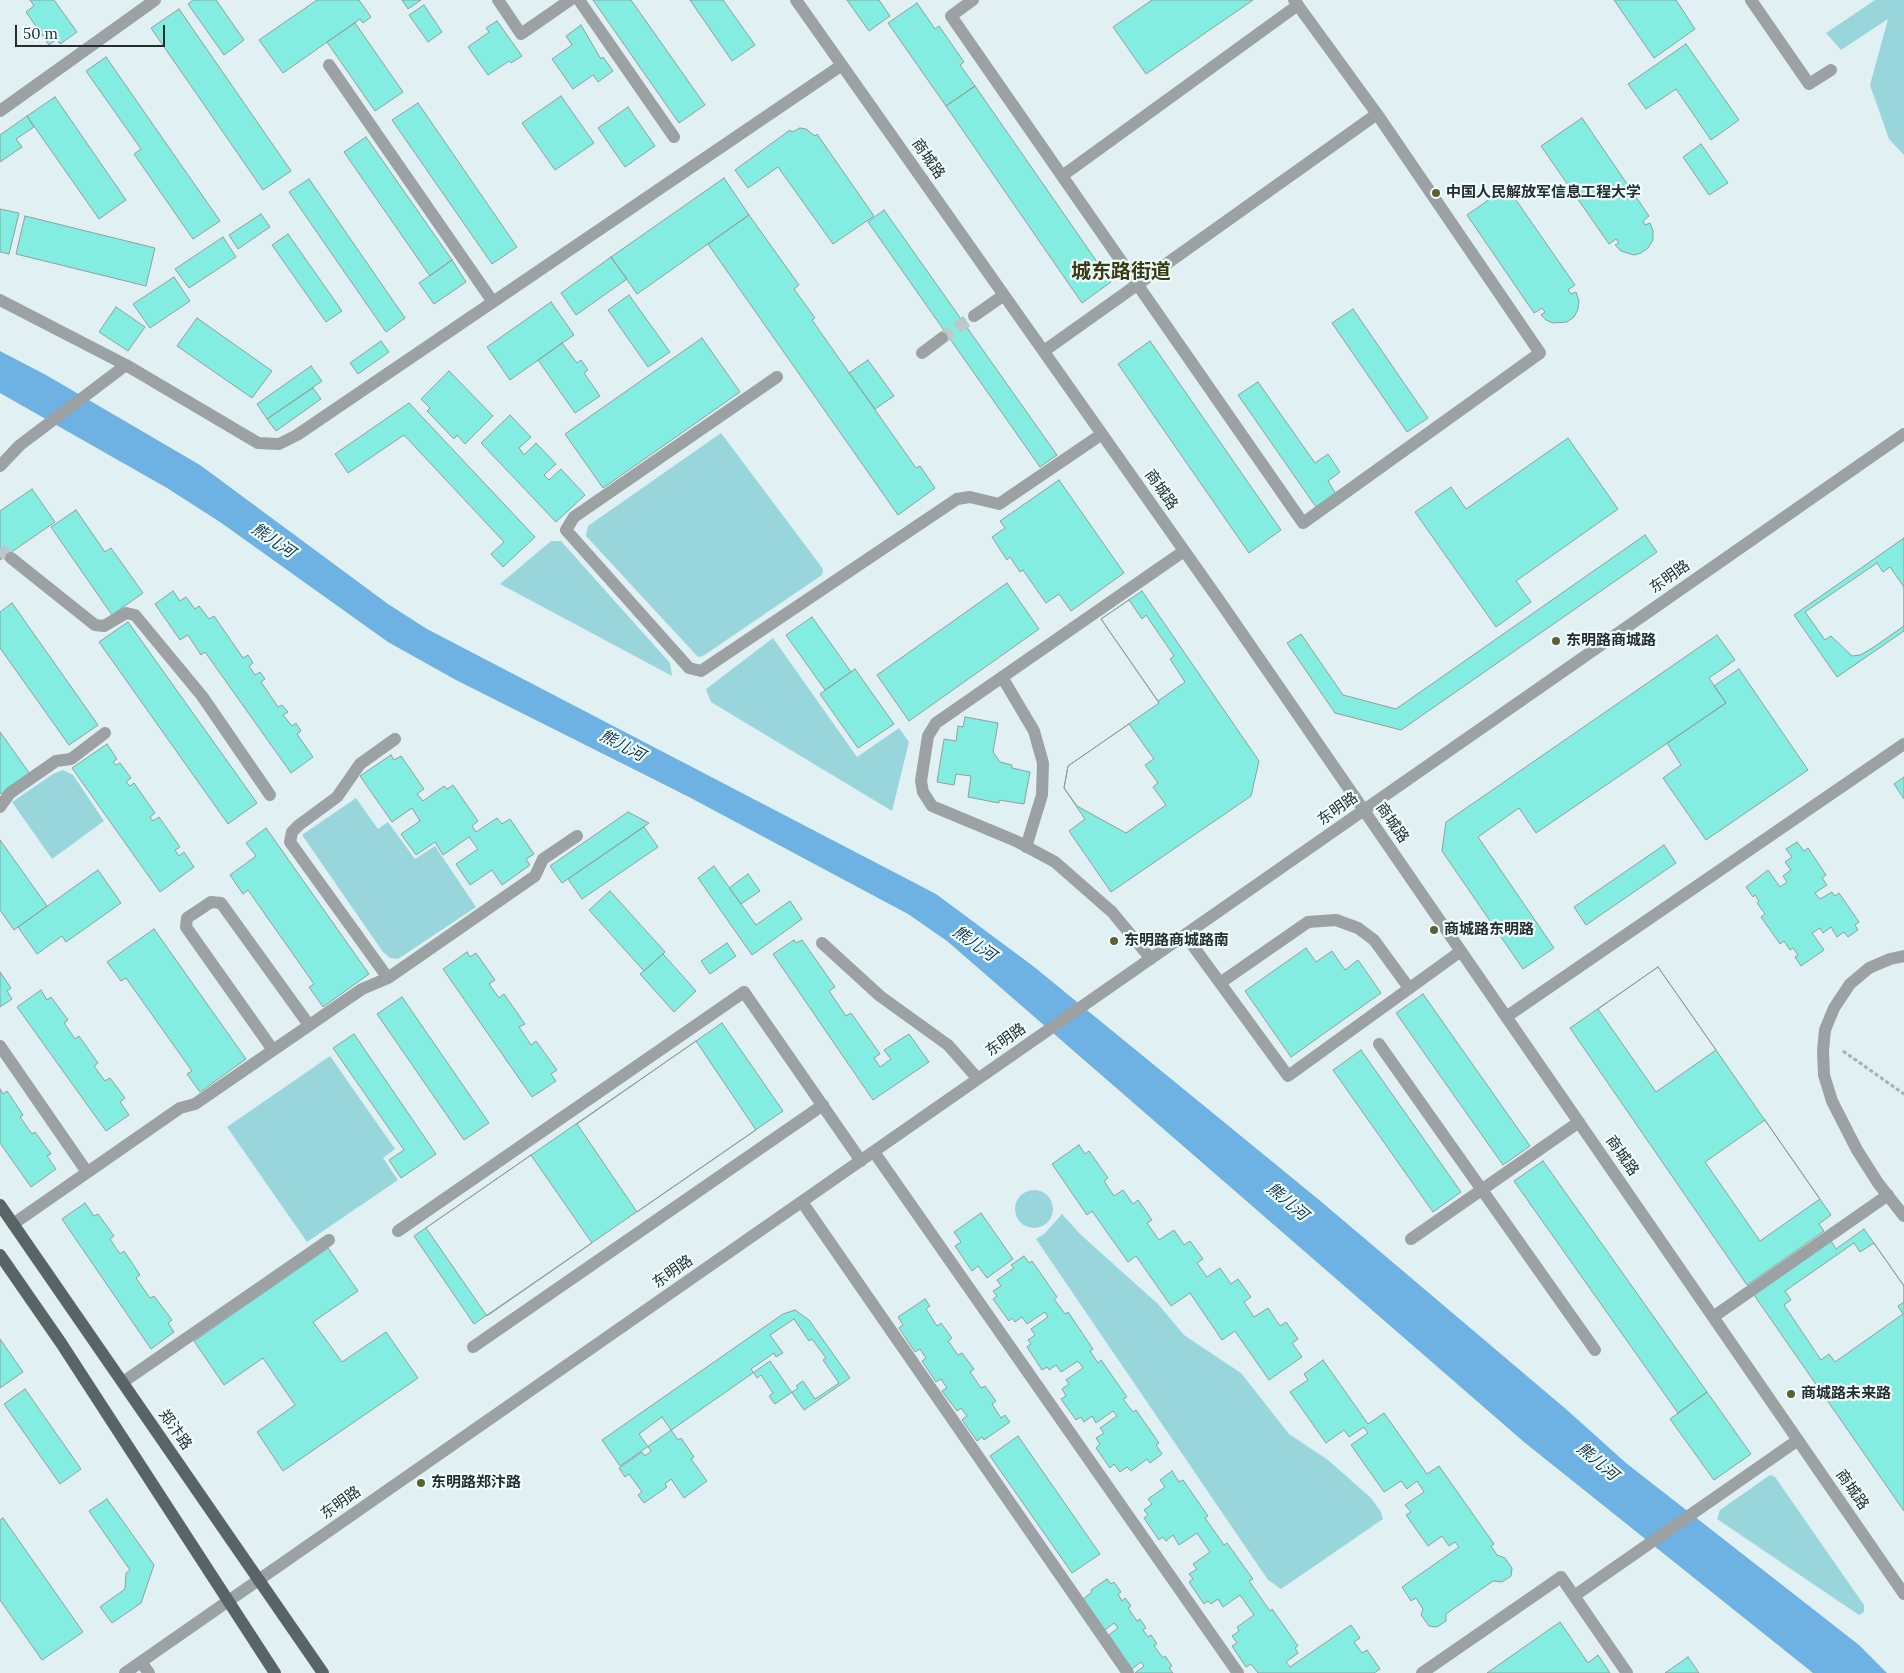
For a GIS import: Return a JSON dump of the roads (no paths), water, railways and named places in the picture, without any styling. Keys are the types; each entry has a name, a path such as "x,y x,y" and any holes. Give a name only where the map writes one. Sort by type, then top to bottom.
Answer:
{"main road":[{"name":"郑汴路","path":"0,1205 323,1673"},
{"path":"0,1255 61,1343 275,1673"}],"street":[{"path":"0,111 155,0"},
{"path":"498,0 521,34 570,0"},
{"path":"579,0 674,137"},
{"name":"商城路","path":"796,0 1184,551 1904,1594"},
{"path":"974,0 951,16 1062,176 1304,523 1540,352 1377,114 1296,2 1062,176"},
{"path":"1750,0 1809,84 1831,70"},
{"path":"329,65 493,302"},
{"path":"0,300 126,365 258,443 279,444 297,435 842,65"},
{"path":"1044,351 1377,114"},
{"path":"974,316 1004,295"},
{"path":"922,353 942,338"},
{"path":"0,466 20,445 126,365"},
{"path":"777,376 574,517 566,530 689,668 701,671 957,499 970,497 998,504 1102,434"},
{"name":"东明路","path":"125,1673 1904,434"},
{"path":"1151,959 1112,912 1055,862 1026,847 932,806 923,792 922,781 928,736 936,723 1184,551"},
{"path":"11,558 95,624 104,626 126,614 135,615 202,696 270,795"},
{"path":"1002,677 1034,731 1043,763 1042,795 1026,847"},
{"path":"0,807 10,793 56,761 71,759 105,734"},
{"path":"388,978 290,842 292,832 299,825 338,797 360,764 395,739"},
{"path":"1506,1017 1904,744"},
{"path":"13,1224 180,1108 195,1104 362,989 388,978 535,876 543,859 576,836"},
{"path":"273,1050 186,927 187,918 211,902 221,903 309,1025"},
{"path":"1220,983 1308,922 1336,920 1358,928 1374,940 1409,988"},
{"path":"1185,935 1288,1076 1460,951"},
{"path":"822,943 880,996 948,1045 978,1079"},
{"path":"1904,956 1890,959 1869,968 1850,984 1834,1008 1825,1030 1823,1051 1824,1075 1832,1101 1857,1150 1904,1216"},
{"path":"398,1231 744,992 861,1161"},
{"path":"1379,1044 1595,1350"},
{"path":"0,1046 88,1172"},
{"path":"473,1347 822,1105"},
{"path":"1411,1239 1579,1122"},
{"path":"874,1152 1238,1673"},
{"path":"1713,1317 1888,1195"},
{"path":"802,1202 1128,1673"},
{"path":"123,1382 329,1240"},
{"path":"1574,1596 1798,1440"},
{"path":"1422,1673 1561,1577 1627,1673"},
{"path":"142,1662 150,1673"}],"water":[{"name":"熊儿河","path":"0,351 46,375 200,465 388,604 427,629 936,894 1033,966 1318,1199 1567,1410 1626,1463 1859,1645 1887,1673 1813,1673 1524,1442 947,941 908,914 689,797 456,680 388,642 220,522 167,488 0,393"}],"tunnel":[{"path":"942,338 974,316"},
{"path":"0,549 11,558"}],"place":[{"name":"中国人民解放军信息工程大学","path":"1436,193"},
{"name":"东明路商城路","path":"1556,641"},
{"name":"商城路东明路","path":"1434,930"},
{"name":"东明路商城路南","path":"1114,941"},
{"name":"商城路未来路","path":"1791,1394"},
{"name":"东明路郑汴路","path":"421,1483"}],"district":[{"name":"城东路街道","path":"1121,272"}]}
